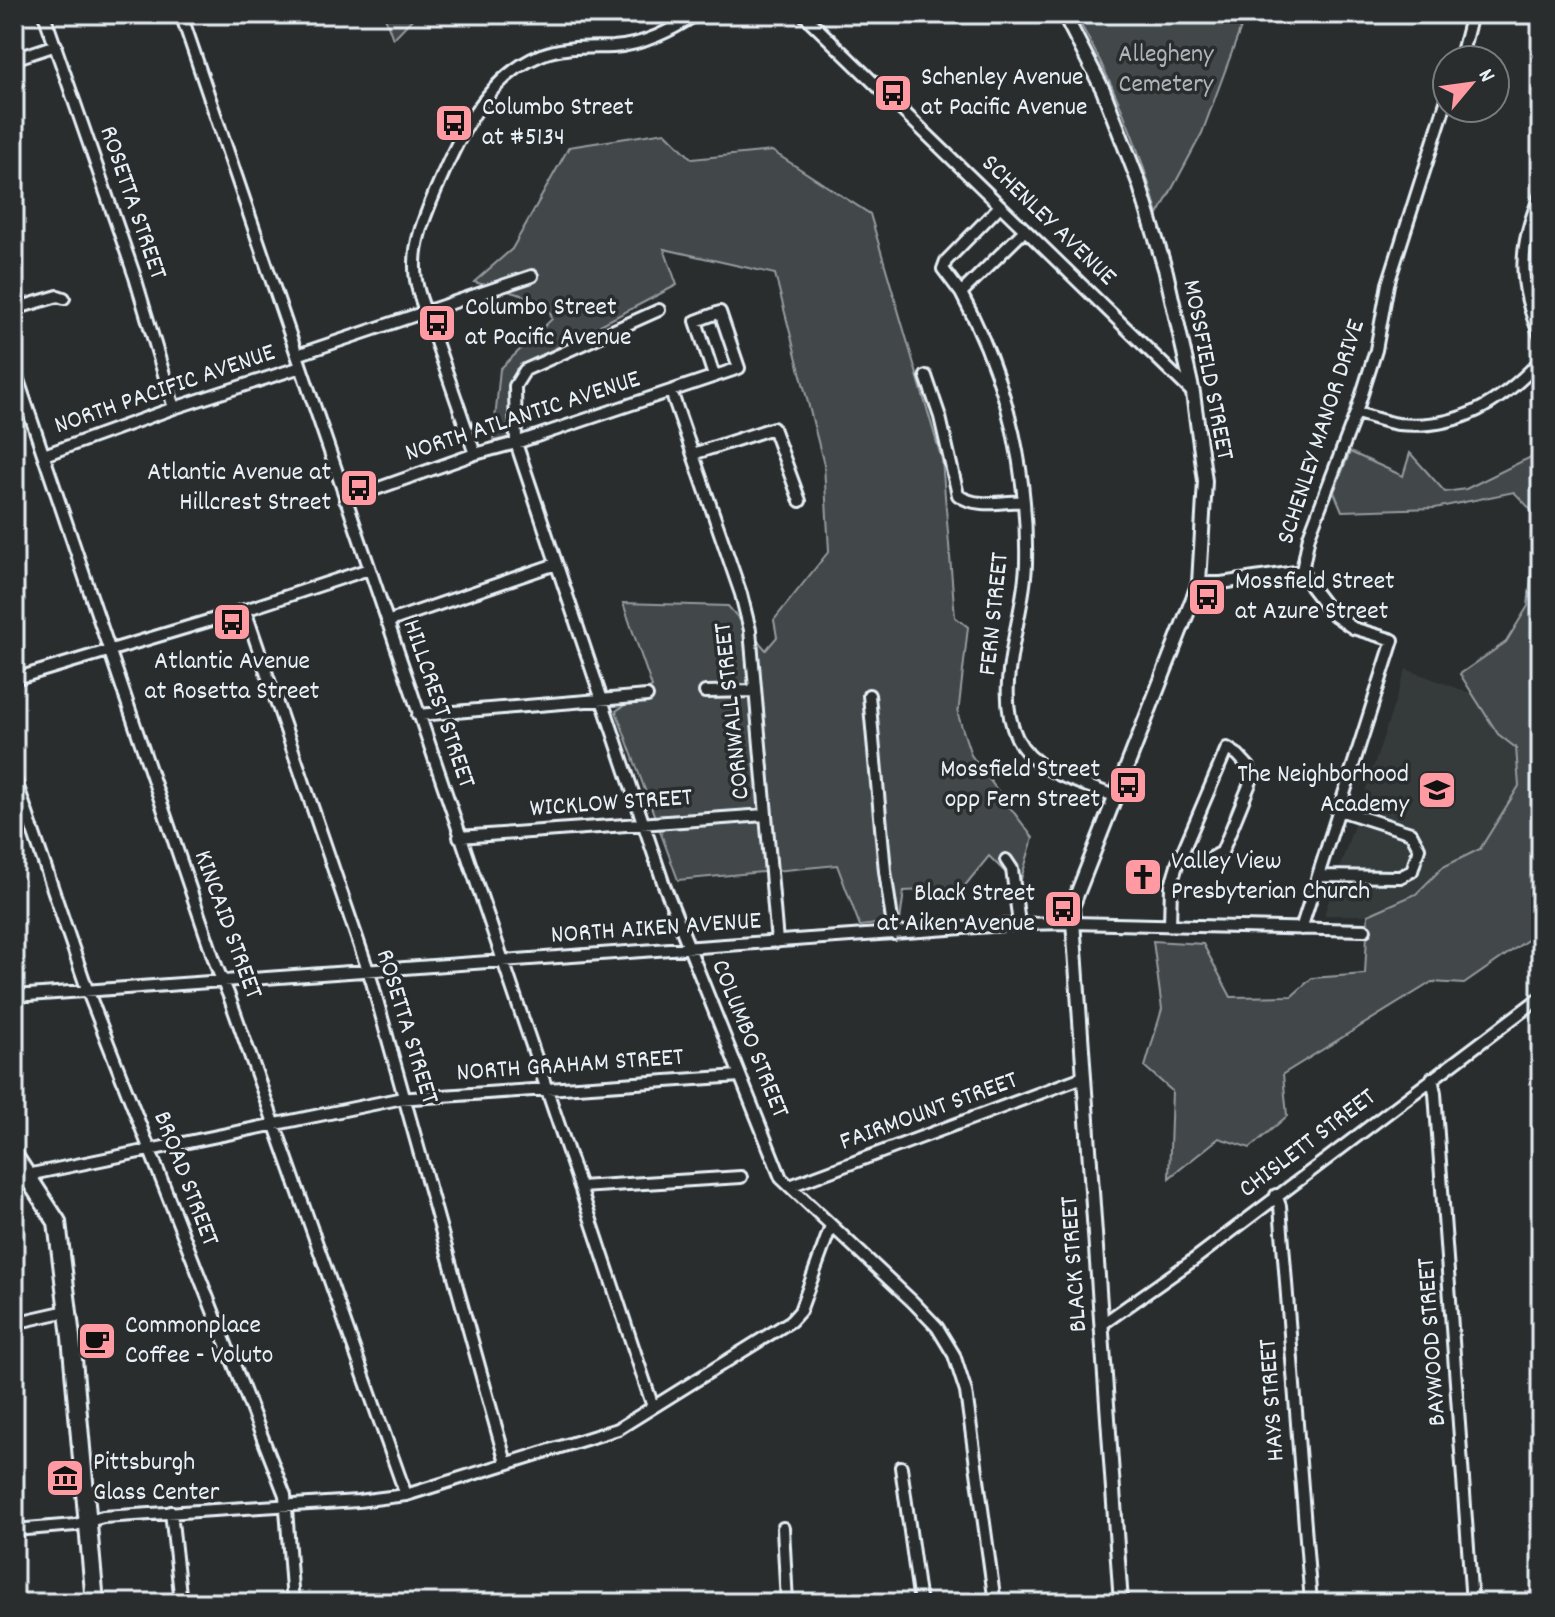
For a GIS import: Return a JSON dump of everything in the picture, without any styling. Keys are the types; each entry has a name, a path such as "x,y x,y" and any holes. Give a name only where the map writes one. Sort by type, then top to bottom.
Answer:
{"main road":[{"path":"14,1156 57,1222 95,1603"}],"street":[{"name":"ROSETTA STREET","path":"44,14 135,277 174,408"},
{"name":"HILLCREST STREET","path":"181,14 653,1407"},
{"path":"475,454 426,313 415,268 419,233 456,143 472,115 488,96 518,68 541,55 572,48 617,47 667,34 697,14"},
{"name":"SCHENLEY AVENUE","path":"803,14 1193,393"},
{"name":"MOSSFIELD STREET","path":"1064,14 1103,90 1139,183 1166,272 1193,393 1205,481 1199,583 1072,907 1072,923"},
{"path":"1464,44 1472,14"},
{"path":"14,59 56,45"},
{"name":"SCHENLEY MANOR DRIVE","path":"1339,810 1393,640 1353,628 1331,613 1302,571 1309,536 1356,413 1376,350 1388,284 1439,124"},
{"path":"1541,194 1530,218 1523,248 1522,273 1526,298 1541,337"},
{"name":"FERN STREET","path":"1000,206 946,261 943,269 961,293 1002,383 1015,434 1026,565 1008,685 1008,715 1018,741 1034,762 1114,796"},
{"path":"961,293 1025,230"},
{"name":"NORTH PACIFIC AVENUE","path":"297,355 532,276"},
{"path":"14,309 58,296 64,298"},
{"name":"COLUMBO STREET","path":"659,310 525,370 515,386 516,443 664,885 781,1178 937,1327 954,1355 966,1392 995,1603"},
{"name":"NORTH ATLANTIC AVENUE","path":"345,500 739,368 720,312 696,321 714,376"},
{"path":"1356,413 1395,424 1418,425 1462,417 1494,403 1541,360"},
{"name":"NORTH PACIFIC AVENUE","path":"44,455 301,367"},
{"name":"KINCAID STREET","path":"14,368 223,982 406,1495"},
{"path":"926,376 940,417 958,495 966,501 981,503 1022,501"},
{"name":"CORNWALL STREET","path":"671,391 741,594 750,630 777,942"},
{"path":"693,454 773,428 800,501"},
{"path":"387,622 556,564"},
{"path":"14,679 245,610 369,569"},
{"path":"1199,583 1221,583 1302,571"},
{"name":"ROSETTA STREET","path":"245,610 368,972 506,1463"},
{"path":"705,692 754,691"},
{"path":"869,695 894,934"},
{"path":"418,715 647,696"},
{"path":"1170,926 1171,885 1181,856 1227,748 1249,767 1251,781 1222,852 1206,861 1193,861 1181,856"},
{"name":"BROAD STREET","path":"14,775 88,992 283,1489 293,1603"},
{"path":"1301,929 1339,810 1411,833 1419,848 1412,871 1400,877 1318,876"},
{"name":"WICKLOW STREET","path":"459,837 765,815"},
{"path":"1006,860 1012,869 1019,924"},
{"name":"BLACK STREET","path":"1072,923 1121,1603"},
{"name":"NORTH AIKEN AVENUE","path":"14,996 1019,924 1365,930"},
{"name":"CHISLETT STREET","path":"1101,1325 1192,1261 1541,997"},
{"name":"NORTH GRAHAM STREET","path":"27,1175 406,1099 740,1076"},
{"name":"FAIRMOUNT STREET","path":"790,1186 1083,1077"},
{"name":"BAYWOOD STREET","path":"1432,1078 1452,1293 1472,1603"},
{"path":"580,1187 741,1177"},
{"name":"HAYS STREET","path":"1276,1195 1280,1206 1311,1603"},
{"path":"14,1530 75,1525 103,1517 406,1495 618,1429 791,1321 800,1311 831,1226"},
{"path":"14,1323 67,1311"},
{"path":"901,1467 920,1603"},
{"path":"171,1512 181,1603"},
{"path":"783,1528 787,1603"}],"shaded area":[{"path":"1406,669 1473,694 1498,734 1516,747 1519,786 1480,849 1443,867 1416,894 1368,915 1324,915"}],"green space":[{"path":"384,14 417,14 393,39"},
{"name":"Allegheny Cemetery","path":"1075,14 1246,14 1202,133 1158,215 1123,112"},
{"path":"665,132 692,159 772,151 870,214 942,460 955,617 968,627 958,715 971,755 1033,838 1019,886 989,856 963,888 904,891 900,921 860,926 837,865 678,880 616,711 652,687 623,603 728,606 766,650 777,637 774,620 829,551 824,465 775,274 664,249 677,285 516,369 511,437 493,441 500,369 552,319 547,302 474,282 512,249 569,147"},
{"path":"1350,452 1403,476 1410,453 1445,492 1466,489 1541,452 1539,932 1464,984 1432,982 1283,1074 1287,1116 1250,1148 1219,1138 1169,1178 1172,1091 1145,1067 1162,1009 1153,941 1203,944 1231,997 1292,996 1312,978 1365,974 1368,915 1416,894 1443,867 1480,849 1519,786 1516,748 1498,734 1460,674 1506,642 1528,606 1537,516 1514,492 1435,508 1342,511 1334,492"}],"place":[{"name":"Schenley Avenue at Pacific Avenue","path":"893,93"},
{"name":"Columbo Street at #5134","path":"454,123"},
{"name":"Columbo Street at Pacific Avenue","path":"437,323"},
{"name":"Atlantic Avenue at Hillcrest Street","path":"359,488"},
{"name":"Mossfield Street at Azure Street","path":"1207,597"},
{"name":"Atlantic Avenue at Rosetta Street","path":"232,622"},
{"name":"Mossfield Street opp Fern Street","path":"1128,785"},
{"name":"The Neighborhood Academy","path":"1437,790"},
{"name":"Valley View Presbyterian Church","path":"1143,877"},
{"name":"Black Street at Aiken Avenue","path":"1063,909"},
{"name":"Commonplace Coffee - Voluto","path":"97,1341"},
{"name":"Pittsburgh Glass Center","path":"65,1478"}]}
